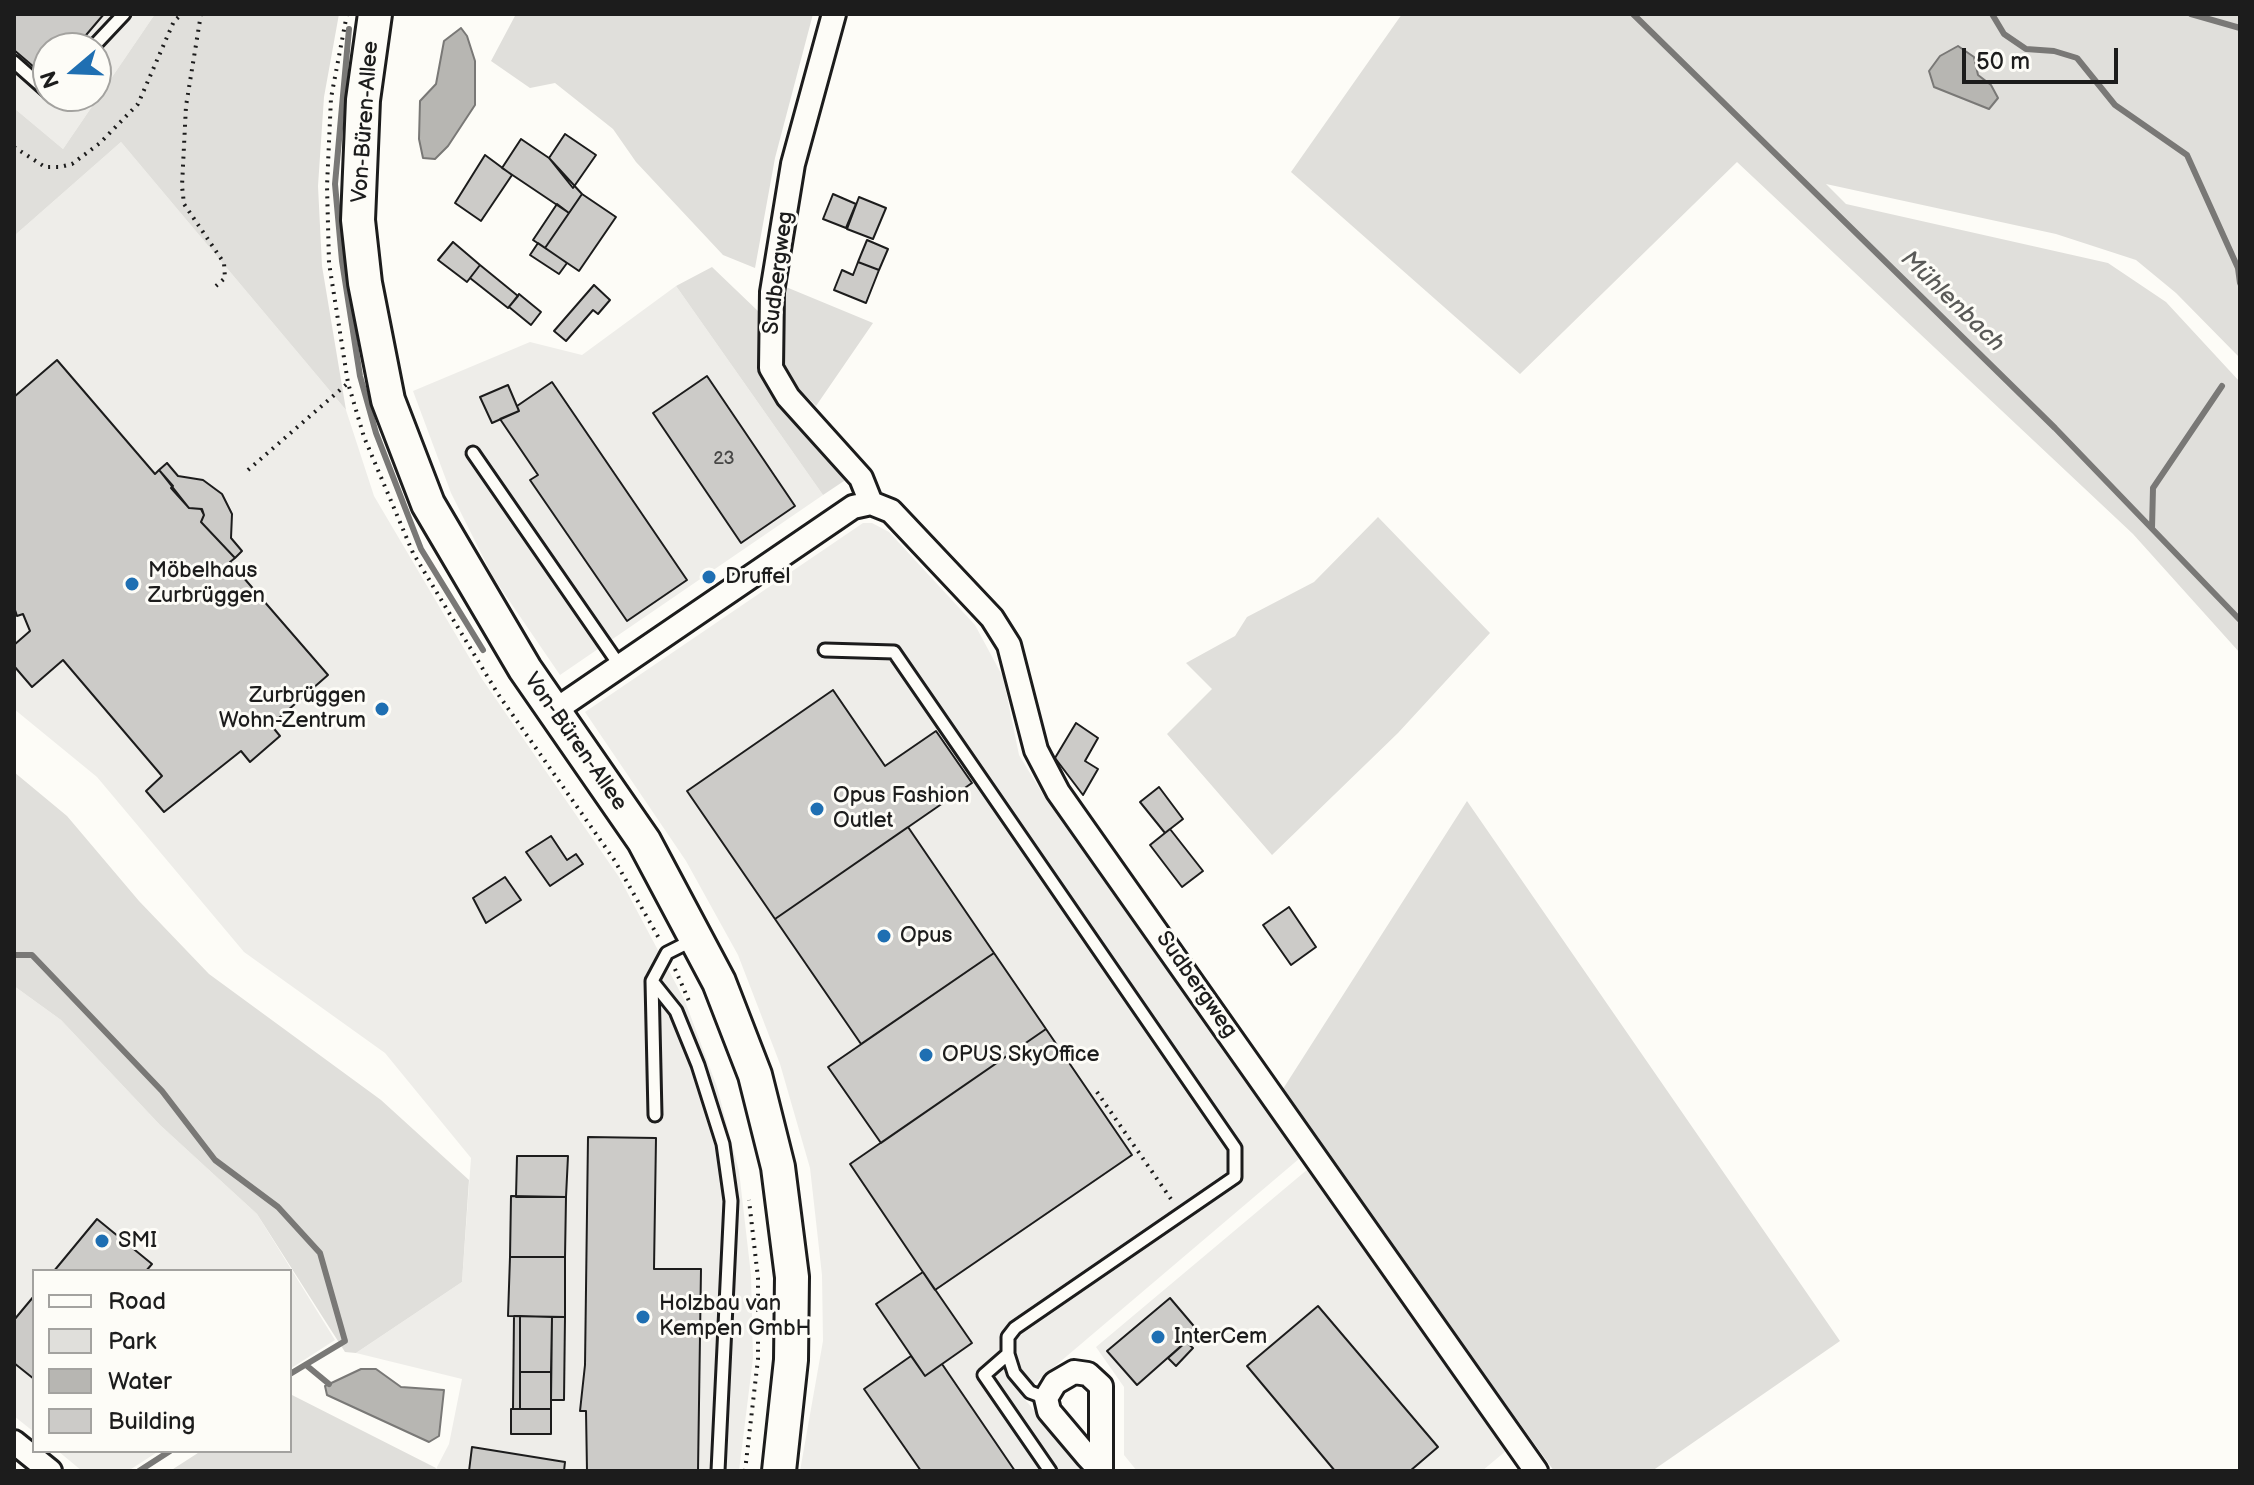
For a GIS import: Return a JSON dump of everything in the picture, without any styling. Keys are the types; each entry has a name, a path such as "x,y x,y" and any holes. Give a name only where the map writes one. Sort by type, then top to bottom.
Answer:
{"street":[{"name":"Von-Büren-Allee","path":"375,14 363,100 358,220 365,283 388,400 428,504 480,596 554,711 644,841 719,982 755,1075 778,1167 792,1277 791,1360 779,1471"},
{"name":"Sudbergweg","path":"834,14 793,164 772,292 771,368 788,397 861,478 871,503 891,511 992,618 1009,645 1036,750 1058,792 1536,1471"},
{"path":"554,711 853,507 871,503"},
{"path":"1074,1372 1088,1374 1101,1386 1101,1471 1049,1411 1046,1398 1055,1383 1074,1372"},
{"path":"14,1442 50,1471"}],"lane":[{"path":"107,32 124,14"},
{"path":"14,62 32,78"},
{"path":"473,453 620,666"},
{"path":"825,650 894,652 1235,1148 1235,1177 1015,1328 1008,1337 1008,1354 1014,1373 1030,1392 1046,1398"},
{"path":"655,1115 652,981 667,953 697,938"},
{"path":"652,981 676,1011 698,1065 723,1144 731,1201 718,1471"},
{"path":"1008,1354 984,1375 1050,1471"}],"path":[{"path":"14,147 45,167 60,167 72,164 100,143 138,104 174,21 182,14"},
{"path":"201,14 186,106 182,186 184,204 224,263 225,278 216,286"},
{"path":"347,14 331,98 327,186 329,263 348,383 364,437 413,553 498,694 615,861 667,953 693,1009"},
{"path":"248,470 348,383"},
{"path":"1097,1092 1181,1214"},
{"path":"745,1471 758,1359 758,1278 747,1189"}],"shaded area":[{"path":"14,14 155,14 112,77 112,32 32,32 32,112 88,112 63,149 14,108"},
{"path":"121,142 346,410 374,496 482,679 619,877 685,1001 717,1087 739,1171 751,1275 753,1358 739,1471 435,1471 449,1444 462,1379 356,1353 462,1282 471,1158 385,1053 244,952 97,777 14,709 14,236"},
{"path":"676,286 823,495 560,675 493,577 451,493 413,391 530,342 582,355"},
{"path":"863,523 872,523 889,532 975,625 1003,677 1019,755 1047,801 1300,1158 1021,1395 1086,1471 800,1471 823,1341 822,1275 810,1168 780,1064 738,955 686,861 585,712"},
{"path":"14,986 61,1020 160,1125 257,1214 291,1269 32,1269 32,1430 14,1416"},
{"path":"1308,1169 1507,1450 1482,1471 1137,1471 1124,1455 1124,1387 1096,1347"},
{"path":"292,1271 335,1340 292,1368"},
{"path":"60,1453 156,1453 128,1471 82,1471"}],"green space":[{"path":"155,14 339,14 324,97 318,186 322,266 346,410 121,142 14,236 14,108 63,149 88,112 112,112 112,77"},
{"path":"516,14 813,14 775,158 755,268 723,255 636,162 613,129 555,83 530,88 491,61"},
{"path":"1402,14 2240,14 2240,358 2176,293 2136,260 2056,234 1826,184 1846,204 2108,263 2166,302 2240,382 2240,653 2133,534 1737,162 1520,374 1291,172"},
{"path":"712,267 759,312 761,371 779,405 847,479 823,495 676,286"},
{"path":"786,287 873,323 816,406 788,378 782,363 781,328"},
{"path":"1378,517 1490,633 1398,733 1272,855 1167,734 1212,689 1186,663 1235,636 1247,617 1314,582"},
{"path":"14,772 67,816 139,901 209,974 381,1100 469,1180 462,1282 356,1353 345,1352 257,1214 160,1125 61,1020 14,986"},
{"path":"1467,801 1840,1341 1652,1471 1554,1471 1281,1092"},
{"path":"292,1395 436,1468 435,1471 170,1471 198,1453 292,1453"}],"water":[{"path":"461,28 475,61 475,105 448,146 435,159 423,158 419,139 420,101 436,84 444,41"},
{"path":"1958,46 1974,57 1978,75 1991,85 1998,98 1989,109 1934,87 1929,71 1940,56"},
{"path":"361,1369 376,1369 401,1387 444,1390 439,1436 429,1442 327,1395 325,1386"}],"building":[{"path":"14,14 104,14 89,32 32,32 32,65 14,50"},
{"path":"565,134 596,155 573,188 549,158"},
{"path":"521,139 549,158 582,194 569,213 502,168"},
{"path":"485,155 512,175 481,221 455,203"},
{"path":"582,194 616,217 579,271 545,248"},
{"path":"833,194 856,204 846,228 823,219"},
{"path":"859,197 886,208 873,239 847,229"},
{"path":"557,204 569,213 545,248 533,240"},
{"path":"867,240 888,249 879,270 858,262"},
{"path":"453,242 480,265 467,282 438,260"},
{"path":"538,243 567,263 559,274 530,255"},
{"path":"858,262 879,270 866,303 834,290 842,270 853,275"},
{"path":"480,265 518,296 508,308 470,278"},
{"path":"594,285 610,300 598,314 593,310 566,341 554,331"},
{"path":"519,294 541,312 531,325 509,307"},
{"name":"Möbelhaus Zurbrüggen","path":"57,360 155,474 159,470 189,508 202,509 204,515 201,522 235,558 230,562 328,675 271,725 280,736 250,762 241,751 164,812 146,791 162,776 63,660 32,687 14,666 14,645 30,631 23,614 17,616 14,607 14,397"},
{"path":"707,376 795,506 741,543 653,413"},
{"path":"552,382 687,580 627,621 530,480 538,475 500,419 519,411 517,406"},
{"path":"508,385 519,411 492,423 480,397"},
{"path":"167,463 178,476 203,480 222,494 232,514 231,538 242,551 235,558 201,522 204,515 201,509 189,508 171,488 173,486 159,470"},
{"name":"Opus Fashion Outlet","path":"833,690 885,766 936,731 972,783 775,919 687,791"},
{"path":"1076,723 1098,738 1085,761 1098,769 1083,795 1055,758"},
{"path":"1159,787 1183,819 1165,833 1140,802"},
{"name":"Opus","path":"908,827 994,953 861,1044 775,919"},
{"path":"1170,829 1203,871 1182,887 1150,845"},
{"path":"551,836 567,860 576,854 583,864 550,886 526,852"},
{"path":"505,877 521,900 486,923 473,898"},
{"path":"1289,907 1316,947 1291,965 1263,925"},
{"name":"OPUS SkyOffice","path":"994,953 1046,1029 881,1143 828,1067"},
{"path":"1046,1029 1132,1155 935,1290 850,1164"},
{"name":"Holzbau van Kempen GmbH","path":"588,1137 656,1138 654,1269 701,1269 698,1471 587,1471 586,1411 580,1411 585,1365"},
{"path":"517,1156 568,1156 566,1197 516,1197"},
{"path":"511,1196 566,1197 565,1257 510,1257"},
{"name":"SMI","path":"97,1219 152,1264 148,1269 56,1269"},
{"path":"510,1257 565,1257 565,1317 508,1316"},
{"path":"923,1272 972,1343 925,1376 876,1304"},
{"path":"32,1298 32,1377 14,1363 14,1320"},
{"name":"InterCem","path":"1170,1298 1198,1331 1137,1385 1107,1351"},
{"path":"1318,1306 1438,1447 1410,1471 1335,1471 1247,1366"},
{"path":"514,1316 520,1316 520,1409 513,1409"},
{"path":"520,1316 552,1317 551,1372 520,1372"},
{"path":"552,1317 565,1317 564,1400 551,1400"},
{"path":"1186,1342 1193,1348 1176,1366 1168,1358"},
{"path":"911,1356 925,1376 942,1364 1015,1471 921,1471 864,1389"},
{"path":"520,1372 551,1372 551,1409 520,1409"},
{"path":"511,1409 551,1409 551,1434 511,1434"},
{"path":"472,1447 565,1462 564,1471 469,1471"}],"waterway":[{"name":"Mühlenbach","path":"1633,14 2055,428 2240,620"},
{"path":"1992,14 2004,34 2026,49 2054,51 2077,58 2115,105 2187,155 2238,268 2240,283"},
{"path":"2191,14 2240,28"},
{"path":"349,29 335,184 342,261 360,376 376,433 421,549 483,650"},
{"path":"2152,528 2153,488 2222,386"},
{"path":"14,955 32,955 162,1091 215,1160 278,1207 320,1253 345,1341 292,1373"},
{"path":"306,1365 329,1384"},
{"path":"139,1471 167,1453"}],"place":[{"name":"Druffel","path":"709,577"},
{"name":"Möbelhaus Zurbrüggen","path":"132,584"},
{"name":"Zurbrüggen Wohn-Zentrum","path":"382,709"},
{"name":"Opus Fashion Outlet","path":"817,809"},
{"name":"Opus","path":"884,936"},
{"name":"OPUS SkyOffice","path":"926,1055"},
{"name":"SMI","path":"102,1241"},
{"name":"Holzbau van Kempen GmbH","path":"643,1317"},
{"name":"InterCem","path":"1158,1337"}]}
